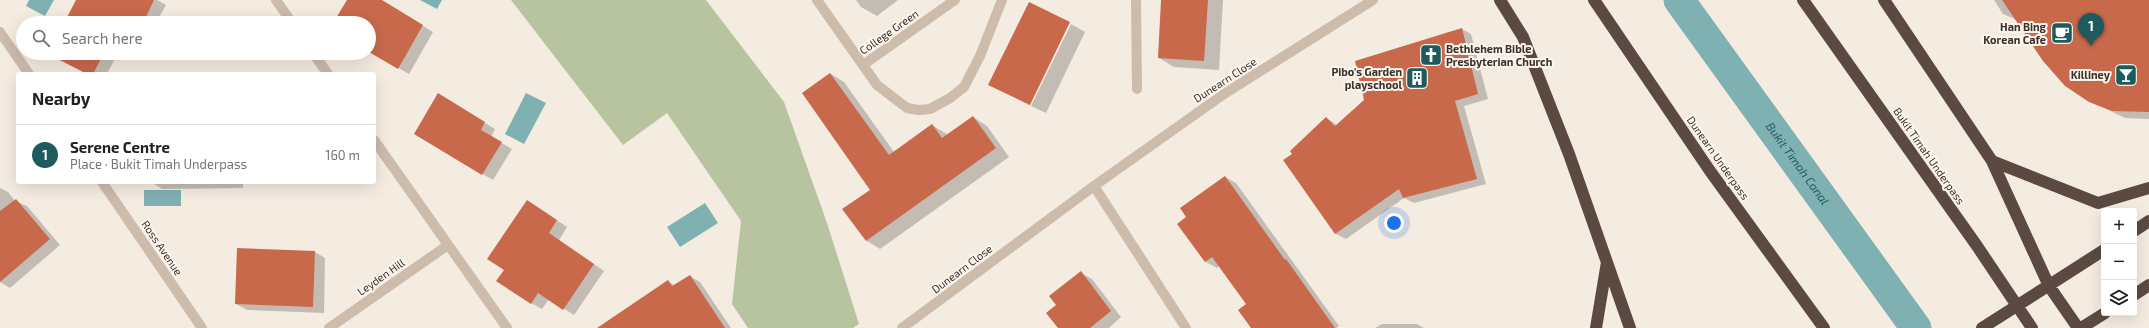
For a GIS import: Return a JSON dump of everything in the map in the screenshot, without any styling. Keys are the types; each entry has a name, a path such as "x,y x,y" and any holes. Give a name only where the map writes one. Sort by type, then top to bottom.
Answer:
{"highway":[{"path":"1500,0 1523,37 1569,154 1630,328"},
{"name":"Dunearn Underpass","path":"1594,0 1710,171 1824,328"},
{"name":"Bukit Timah Underpass","path":"1803,0 1968,234 2032,328"},
{"path":"1884,0 1992,161 2049,286 2079,328 2101,315"},
{"path":"1992,161 2098,203 2149,188"},
{"path":"2137,229 2149,221"},
{"path":"1982,328 2101,252"},
{"path":"1596,328 1607,261"},
{"path":"2137,293 2149,285"}],"street":[{"path":"276,0 287,16"},
{"name":"College Green","path":"817,0 863,65 955,0"},
{"path":"863,65 877,85 907,108 919,110 930,109 950,98 964,87 980,56 1002,0"},
{"path":"1136,0 1137,89"},
{"name":"Dunearn Close","path":"902,328 1094,186 1224,94 1373,0"},
{"path":"0,32 16,56"},
{"path":"19,60 27,72"},
{"path":"318,60 327,72"},
{"path":"376,143 507,328"},
{"name":"Ross Avenue","path":"103,184 202,328"},
{"path":"1094,186 1186,328"},
{"name":"Leyden Hill","path":"329,328 448,245"}],"green space":[{"path":"511,0 706,0 784,102 827,223 859,324 853,328 748,328 732,304 741,221 667,113 623,145"}],"water":[{"path":"29,0 54,0 45,16 26,6"},
{"path":"420,0 442,0 437,9"},
{"path":"526,93 546,103 524,144 505,134"},
{"path":"144,190 181,190 181,206 144,206"},
{"path":"705,203 718,223 680,247 667,227"}],"building":[{"path":"76,0 154,0 146,16 68,16"},
{"path":"347,0 382,0 423,25 398,69 376,56 376,16 337,16"},
{"path":"1161,0 1208,0 1204,61 1158,58"},
{"path":"2002,0 2149,0 2149,112 2112,111 2089,102 2065,86 2043,61"},
{"path":"1029,2 1070,22 1030,105 988,85"},
{"path":"1462,28 1478,94 1455,101 1477,179 1403,198 1399,189 1335,234 1283,160 1292,154 1290,151 1326,117 1335,126 1364,100 1355,61"},
{"path":"60,60 100,60 94,72 83,72"},
{"path":"830,73 889,155 932,124 942,138 973,116 996,148 866,241 842,209 870,190 802,93"},
{"path":"438,93 485,122 481,130 502,142 482,175 414,134"},
{"path":"1225,176 1335,328 1251,328 1238,310 1246,304 1212,257 1205,262 1177,224 1186,217 1180,208"},
{"path":"16,199 50,239 0,282 0,211"},
{"path":"527,200 557,220 549,233 594,264 563,310 538,293 531,304 496,281 504,270 487,259"},
{"path":"237,248 315,251 313,307 235,304"},
{"path":"1081,271 1111,311 1090,328 1058,328 1046,313 1056,305 1049,296"},
{"path":"690,275 725,328 597,328 668,280 672,286"}],"waterway":[{"name":"Bukit Timah Canal","path":"1679,0 1916,328"}],"place":[{"name":"Han Bing Korean Cafe","path":"2062,33"},
{"name":"Serene Centre","path":"2091,46"},
{"name":"Bethlehem Bible Presbyterian Church","path":"1431,55"},
{"name":"Killiney","path":"2126,75"},
{"name":"Pibo's Garden playschool","path":"1417,78"}]}
